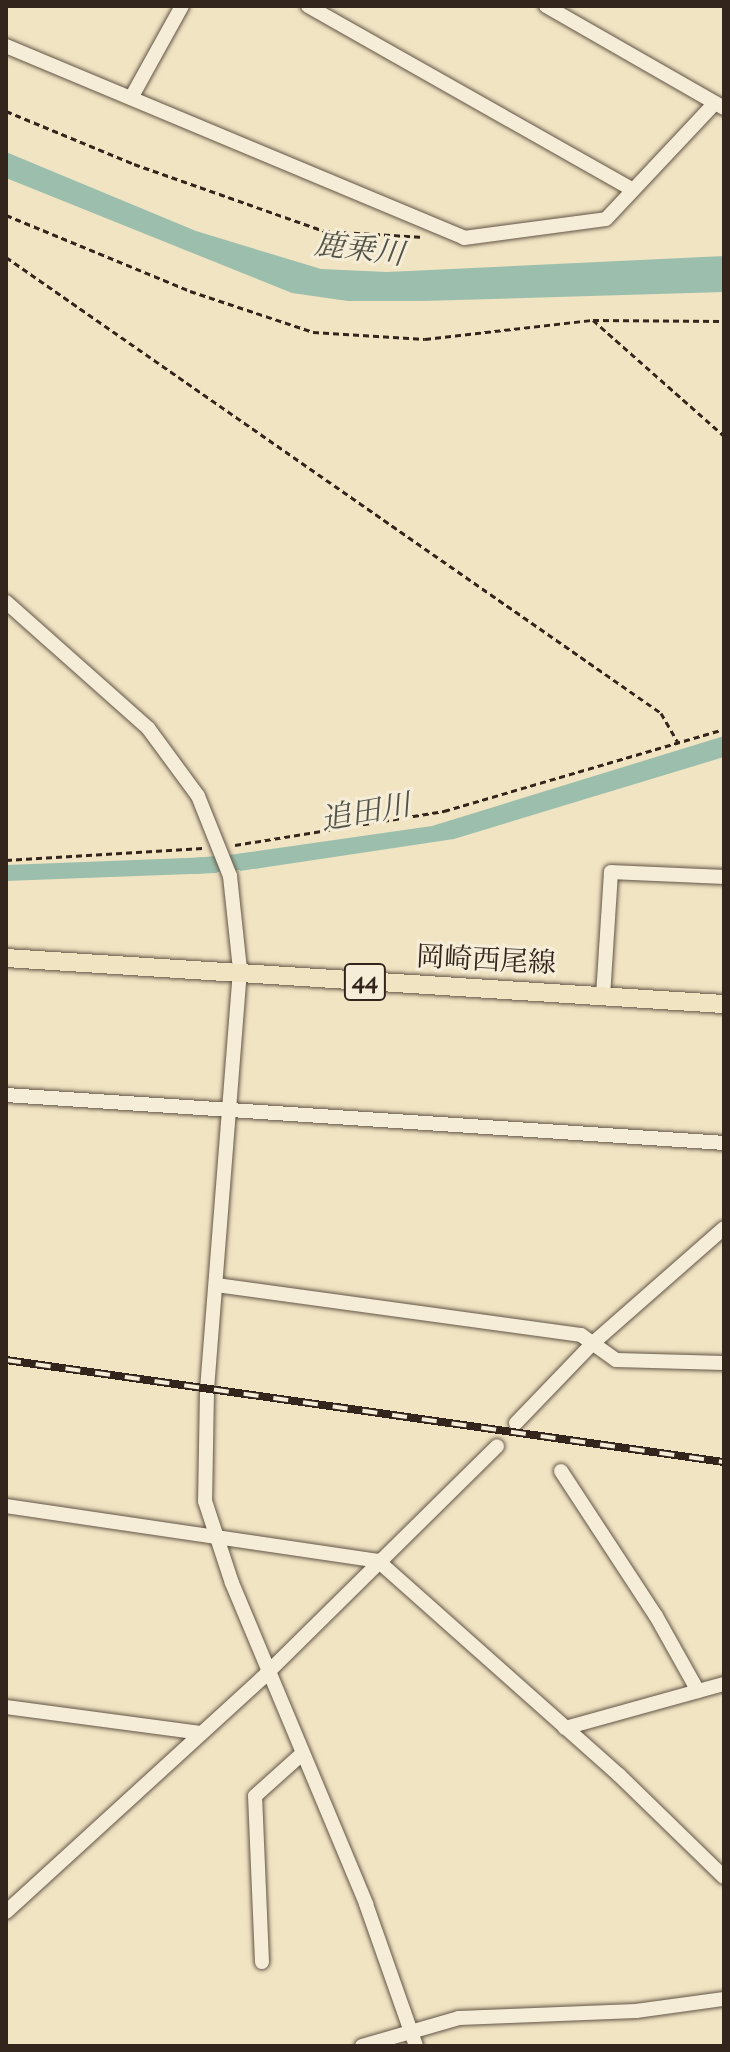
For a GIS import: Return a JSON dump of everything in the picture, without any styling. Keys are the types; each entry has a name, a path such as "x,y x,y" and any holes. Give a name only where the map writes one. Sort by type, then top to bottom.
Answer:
{"main road":[{"name":"岡崎西尾線","path":"6,958 240,970 421,987 724,1004"}],"street":[{"path":"131,98 182,6"},
{"path":"308,6 632,189"},
{"path":"6,46 464,238 492,230 606,219 632,189 720,106 546,6"},
{"path":"6,602 148,728 198,796 222,848 230,876 240,970 203,1457 205,1501 216,1536 414,2039"},
{"path":"603,996 611,872 724,877"},
{"path":"6,1095 724,1143"},
{"path":"516,1423 593,1343 724,1228"},
{"path":"216,1285 574,1333 616,1360 724,1363"},
{"path":"6,1912 268,1669 497,1446"},
{"path":"561,1471 698,1691"},
{"path":"6,1506 378,1561 722,1872"},
{"path":"565,1728 724,1684"},
{"path":"6,1707 200,1733"},
{"path":"262,1962 255,1796 303,1753"},
{"path":"362,2046 414,2039 459,2018 636,2011 724,1999"}],"path":[{"path":"6,111 134,164 324,231 433,237"},
{"path":"6,215 190,291 313,332 425,339 593,320 724,321"},
{"path":"6,257 661,713 678,743"},
{"path":"593,320 724,436"},
{"path":"6,860 222,848 333,833 444,811 724,729"}],"shaded area":[{"path":"6,152 196,231 321,269 387,272 724,256 724,292 422,301 348,301 292,293 6,178"},
{"path":"724,736 724,757 454,839 240,871 236,854 432,826"},
{"path":"212,857 217,873 6,881 6,865"}],"waterway":[{"name":"追田川","path":"195,866 260,860"}],"railway":[{"path":"6,1360 724,1462"}],"water label":[{"name":"鹿乗川","path":"359,252"}]}
